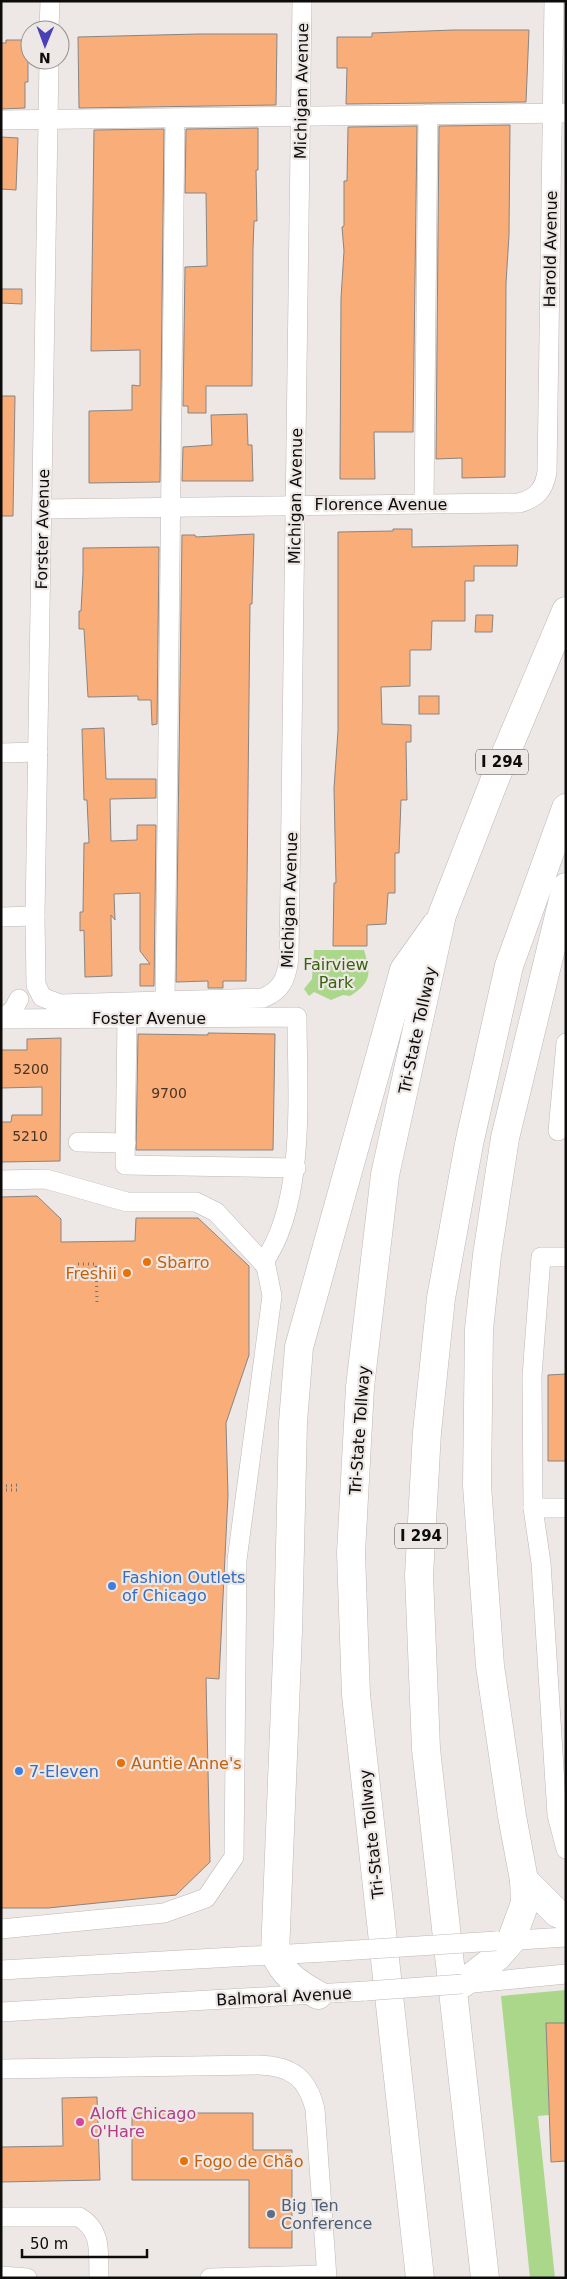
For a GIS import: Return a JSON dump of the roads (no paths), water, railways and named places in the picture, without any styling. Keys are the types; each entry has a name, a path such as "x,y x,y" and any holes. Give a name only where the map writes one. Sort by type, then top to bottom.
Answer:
{"highway":[{"name":"Tri-State Tollway","path":"420,2278 356,1695 352,1554 360,1387 385,1175 442,915 495,779 566,610"},
{"name":"I 294","path":"486,2278 426,1749 419,1566 427,1432 441,1298 469,1144 509,966 566,808"},
{"path":"462,1984 501,1955 520,1923 525,1903 524,1880 512,1816 490,1666 477,1485 479,1329 487,1255 506,1138 566,887"},
{"path":"324,1994 297,1983 282,1968 275,1954 293,1422 299,1347 404,970 442,915"},
{"path":"524,1880 557,1913 566,1917"}],"street":[{"path":"49,20 50,1"},
{"name":"Michigan Avenue","path":"280,988 285,981 289,959 302,1"},
{"name":"Harold Avenue","path":"539,494 545,485 547,472 559,113 554,1"},
{"name":"Forster Avenue","path":"42,997 36,985 35,916 49,70"},
{"path":"1,120 559,113"},
{"path":"424,503 428,114"},
{"path":"165,1002 175,118"},
{"name":"Florence Avenue","path":"42,510 295,504 519,503 530,500 539,494"},
{"path":"1,753 38,752"},
{"path":"1,917 35,916"},
{"name":"Foster Avenue","path":"42,997 60,1004 252,1000 273,994 280,988"},
{"path":"1,1019 13,1010 19,999"},
{"name":"Foster Avenue","path":"1,1019 297,1017 296,1168"},
{"path":"127,1018 126,1165 296,1168 278,1240 263,1263"},
{"path":"556,1131 566,1043"},
{"path":"78,1142 126,1143"},
{"path":"1,1180 46,1179 127,1202 196,1202 216,1212 263,1263 272,1296 237,1560 234,1857 206,1898 164,1913 1,1929"},
{"path":"566,1257 541,1258 532,1376 534,1508 541,1563 557,1815 566,1849"},
{"path":"534,1508 566,1508"},
{"path":"501,1955 566,1937"},
{"path":"1,1970 325,1952 501,1955 566,1974"},
{"name":"Balmoral Avenue","path":"1,2012 324,1994 462,1984"},
{"path":"1,2069 259,2065 287,2069 304,2082 312,2094 315,2109 326,2273 222,2274"},
{"path":"1,2217 79,2218 90,2224 98,2243 99,2278"},
{"path":"1,2276 27,2278"}],"place":[{"name":"Sbarro","path":"147,1262"},
{"name":"Freshii","path":"127,1273"},
{"name":"Fashion Outlets of Chicago","path":"112,1586"},
{"name":"Auntie Anne's","path":"121,1763"},
{"name":"7-Eleven","path":"19,1771"},
{"name":"Aloft Chicago O'Hare","path":"80,2122"},
{"name":"Fogo de Chão","path":"184,2161"},
{"name":"Big Ten Conference","path":"271,2214"}],"park label":[{"name":"Fairview Park","path":"336,973"}]}
